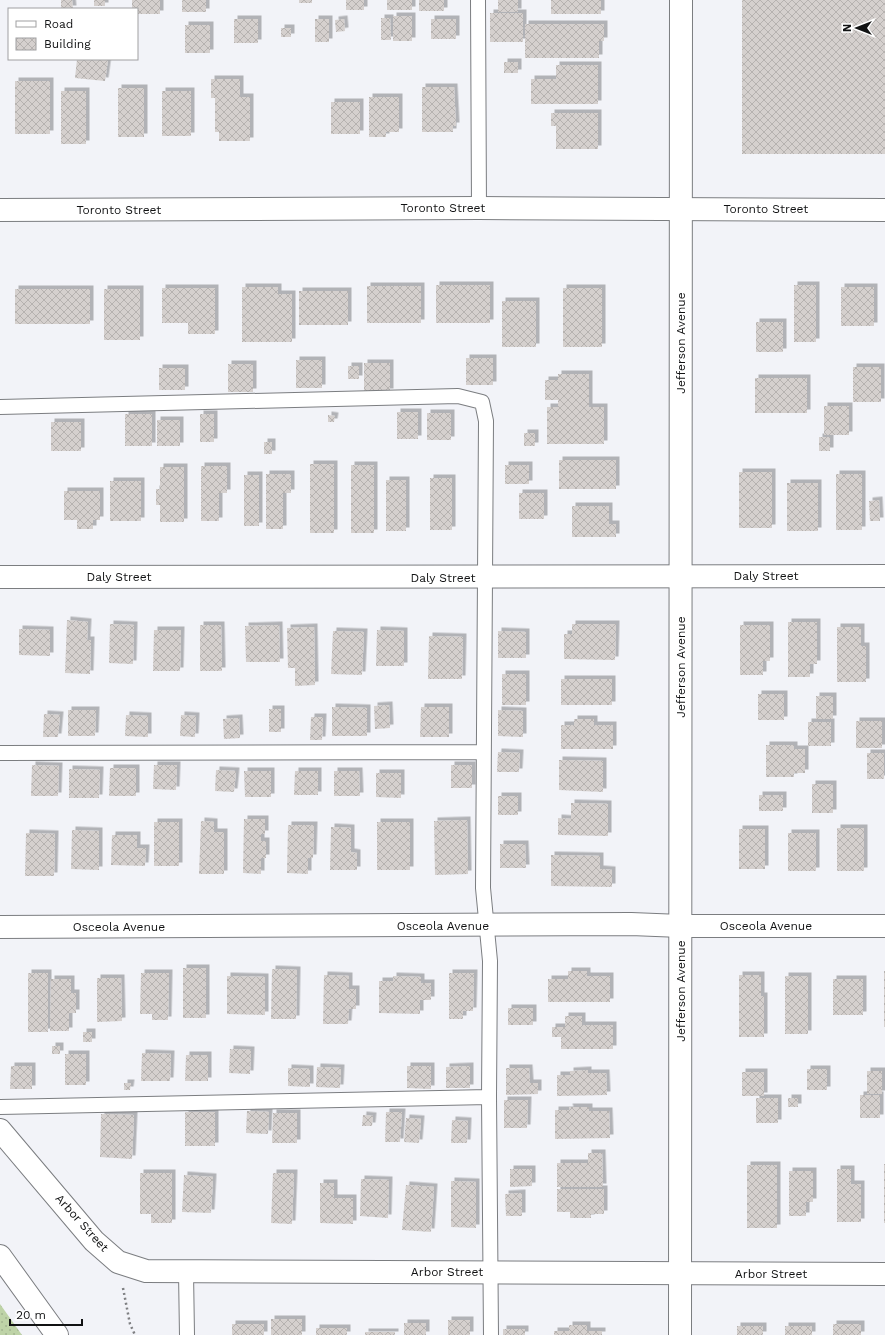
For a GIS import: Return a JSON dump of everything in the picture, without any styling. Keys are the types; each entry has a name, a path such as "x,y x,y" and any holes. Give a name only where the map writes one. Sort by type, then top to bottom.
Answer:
{"main road":[{"name":"Jefferson Avenue","path":"680,1335 682,0"},
{"name":"Toronto Street","path":"0,210 479,208 885,210"},
{"name":"Daly Street","path":"0,577 681,578 732,576 885,576"},
{"name":"Osceola Avenue","path":"0,928 631,924 681,926 885,926"},
{"name":"Arbor Street","path":"0,1130 94,1241 118,1262 146,1271 885,1274"},
{"path":"0,1256 57,1335"}],"lane":[{"path":"478,0 479,208"},
{"path":"0,407 450,396 472,398 482,402 486,421 483,888 490,961 489,1097 491,1335"},
{"path":"0,753 484,752"},
{"path":"0,1107 489,1097"},
{"path":"186,1272 187,1335"}],"path":[{"path":"118,1262 130,1324 135,1335"}],"green space":[{"path":"0,1304 22,1335 0,1335"}],"building":[{"path":"61,0 72,0 73,8 61,8"},
{"path":"94,0 105,0 105,6 94,6"},
{"path":"132,0 160,0 160,14 138,14 138,8 132,8"},
{"path":"182,0 206,0 206,12 182,12"},
{"path":"299,0 312,0 312,3 299,3"},
{"path":"346,0 364,0 364,10 346,10"},
{"path":"387,0 412,0 412,10 387,10"},
{"path":"419,0 444,0 444,11 419,11"},
{"path":"498,0 518,0 518,12 498,12"},
{"path":"551,0 601,0 601,14 551,14"},
{"path":"742,0 885,0 885,154 742,154"},
{"path":"490,13 523,13 523,42 490,42"},
{"path":"393,16 412,16 412,41 393,41"},
{"path":"381,18 390,18 391,40 381,40"},
{"path":"234,19 258,19 258,43 234,43"},
{"path":"315,19 329,19 329,42 315,42"},
{"path":"344,19 345,31 336,32 335,20"},
{"path":"431,19 456,19 456,39 431,39"},
{"path":"525,24 604,24 604,41 599,41 599,58 525,58"},
{"path":"185,25 210,25 210,53 185,53"},
{"path":"281,28 291,28 291,37 281,37"},
{"path":"77,60 108,60 105,81 75,78"},
{"path":"504,62 518,62 518,73 504,73"},
{"path":"556,65 598,65 598,104 531,104 531,79 556,79"},
{"path":"211,79 240,79 240,97 250,97 250,141 219,141 219,132 215,132 215,98 211,98"},
{"path":"15,81 50,81 50,134 15,134"},
{"path":"422,87 454,87 456,126 453,126 453,132 422,132"},
{"path":"118,88 144,88 144,137 118,137"},
{"path":"61,91 86,91 86,144 61,144"},
{"path":"162,91 191,91 191,136 162,136"},
{"path":"369,97 399,97 399,132 386,132 386,137 369,137"},
{"path":"331,102 360,102 360,134 331,134"},
{"path":"551,113 598,113 598,149 556,149 556,126 551,126"},
{"path":"436,285 490,285 490,323 436,323"},
{"path":"794,285 816,285 816,342 794,342"},
{"path":"367,286 421,286 421,323 367,323"},
{"path":"242,287 278,287 278,294 292,294 292,342 242,342"},
{"path":"841,287 874,287 874,326 841,326"},
{"path":"162,288 215,288 215,334 188,334 188,323 162,323"},
{"path":"563,288 602,288 602,347 563,347"},
{"path":"15,289 90,289 90,324 15,324"},
{"path":"104,289 140,289 140,340 104,340"},
{"path":"299,291 348,291 348,325 299,325"},
{"path":"502,301 536,301 536,347 502,347"},
{"path":"756,322 783,322 783,352 756,352"},
{"path":"466,358 493,358 493,385 466,385"},
{"path":"296,360 322,360 322,388 296,388"},
{"path":"364,363 390,363 390,392 364,392"},
{"path":"228,364 253,364 253,392 228,392"},
{"path":"348,366 359,366 359,379 348,379"},
{"path":"853,367 881,367 881,402 853,402"},
{"path":"159,368 185,368 185,390 159,390"},
{"path":"558,374 589,374 589,407 604,407 604,444 547,444 547,407 558,407 558,400 545,400 545,380 558,380"},
{"path":"755,378 807,378 807,413 755,413"},
{"path":"824,406 849,406 849,435 824,435"},
{"path":"397,412 418,412 418,439 397,439"},
{"path":"427,413 451,413 451,440 427,440"},
{"path":"125,414 152,414 152,446 125,446"},
{"path":"200,414 214,414 214,442 200,442"},
{"path":"328,415 335,416 334,422 328,422"},
{"path":"157,420 180,420 180,446 157,446"},
{"path":"51,422 81,422 81,451 51,451"},
{"path":"524,433 535,433 535,446 524,446"},
{"path":"819,437 830,437 830,451 819,451"},
{"path":"264,442 272,442 272,454 264,454"},
{"path":"559,460 616,460 616,489 559,489"},
{"path":"310,464 334,464 334,533 310,533"},
{"path":"351,465 374,465 374,533 351,533"},
{"path":"505,465 529,465 529,484 505,484"},
{"path":"201,466 227,466 227,493 219,493 219,521 201,521"},
{"path":"160,467 184,467 184,522 160,522 160,505 156,505 156,489 160,489"},
{"path":"739,472 772,472 772,528 739,528"},
{"path":"266,474 291,474 291,493 283,493 283,529 266,529"},
{"path":"836,474 862,474 862,530 836,530"},
{"path":"244,475 259,475 259,526 244,526"},
{"path":"430,478 452,478 452,530 430,530"},
{"path":"386,480 406,480 406,531 386,531"},
{"path":"110,481 141,481 141,521 110,521"},
{"path":"787,483 818,483 818,531 787,531"},
{"path":"64,491 100,491 100,520 93,520 93,529 77,529 77,520 64,520"},
{"path":"519,493 544,493 544,519 519,519"},
{"path":"879,500 880,521 870,521 869,501"},
{"path":"572,506 609,506 609,524 616,524 616,537 572,537"},
{"path":"67,620 88,622 87,640 91,640 90,674 65,673"},
{"path":"788,622 817,622 817,664 810,664 810,677 788,677"},
{"path":"110,624 134,625 133,664 109,663"},
{"path":"572,624 616,624 615,660 564,659 564,634 572,634"},
{"path":"200,625 221,625 222,671 200,671"},
{"path":"279,625 280,662 246,662 245,626"},
{"path":"740,625 770,625 770,661 763,661 763,675 740,675"},
{"path":"314,627 315,685 295,686 295,668 288,668 287,628"},
{"path":"837,627 861,627 861,646 866,646 866,682 837,682"},
{"path":"19,629 50,630 50,656 19,655"},
{"path":"154,630 181,630 180,671 153,671"},
{"path":"377,630 404,631 404,666 376,666"},
{"path":"333,631 364,632 362,675 331,674"},
{"path":"498,631 526,632 526,658 498,658"},
{"path":"429,636 463,637 462,679 428,679"},
{"path":"502,674 526,674 526,705 502,705"},
{"path":"561,679 612,679 612,705 561,705"},
{"path":"758,694 784,694 784,720 758,720"},
{"path":"816,696 833,696 833,719 816,719"},
{"path":"389,705 390,728 375,729 374,706"},
{"path":"332,707 367,708 367,736 332,736"},
{"path":"421,707 449,707 449,737 420,737"},
{"path":"269,709 281,709 281,732 269,732"},
{"path":"68,710 96,710 95,736 68,736"},
{"path":"498,710 523,711 523,737 498,736"},
{"path":"44,714 60,715 58,737 43,737"},
{"path":"126,715 148,716 148,737 125,736"},
{"path":"181,715 196,716 195,737 180,736"},
{"path":"311,717 323,717 322,740 310,740"},
{"path":"239,718 240,738 224,739 223,719"},
{"path":"574,719 594,719 594,725 613,725 613,749 561,749 561,725 574,725"},
{"path":"856,721 882,721 882,748 856,748"},
{"path":"808,722 831,722 831,746 808,746"},
{"path":"766,745 794,745 794,749 805,749 805,773 794,773 794,777 766,777"},
{"path":"498,752 520,753 519,772 497,772"},
{"path":"867,753 884,753 884,779 867,779"},
{"path":"559,760 603,761 603,792 559,790"},
{"path":"32,765 59,766 58,796 31,796"},
{"path":"154,765 177,765 176,790 153,789"},
{"path":"451,765 472,765 472,788 451,788"},
{"path":"110,768 136,768 136,796 109,796"},
{"path":"69,769 100,770 99,798 69,798"},
{"path":"216,770 236,771 234,792 215,791"},
{"path":"244,771 271,771 271,797 245,797"},
{"path":"295,771 318,771 318,795 294,795"},
{"path":"334,771 359,771 360,796 334,796"},
{"path":"376,773 401,773 401,798 376,797"},
{"path":"812,784 833,784 833,813 812,813"},
{"path":"759,795 783,795 783,811 759,811"},
{"path":"498,796 518,796 518,815 498,815"},
{"path":"571,803 608,804 608,836 558,835 558,818 571,819"},
{"path":"244,819 265,819 265,834 261,834 261,841 266,841 266,858 261,858 261,874 243,873"},
{"path":"467,820 468,874 435,875 434,821"},
{"path":"201,821 214,822 214,832 224,832 224,874 199,874"},
{"path":"154,822 179,822 179,866 154,866"},
{"path":"377,822 410,822 410,870 377,870"},
{"path":"288,825 314,825 313,858 308,858 308,874 287,873"},
{"path":"331,827 351,828 351,852 357,853 357,870 330,870"},
{"path":"837,828 864,828 864,871 837,871"},
{"path":"739,829 765,829 765,869 739,869"},
{"path":"72,830 99,831 99,870 71,869"},
{"path":"26,833 55,834 54,876 25,876"},
{"path":"788,833 816,833 816,871 788,871"},
{"path":"112,835 137,835 137,848 146,848 145,866 111,865"},
{"path":"500,844 525,844 526,868 500,868"},
{"path":"551,855 600,856 600,869 612,870 612,887 551,886"},
{"path":"183,968 206,968 206,1018 183,1018"},
{"path":"272,969 297,970 296,1019 271,1019"},
{"path":"568,971 587,971 587,976 610,976 610,1002 548,1002 548,979 568,979"},
{"path":"885,971 885,1027 884,1027"},
{"path":"28,973 48,973 48,1032 28,1032"},
{"path":"141,973 169,973 168,1020 152,1020 152,1014 140,1014"},
{"path":"449,973 474,973 473,1011 463,1011 463,1019 449,1019"},
{"path":"324,975 349,976 349,989 356,989 356,1009 349,1009 348,1024 323,1024"},
{"path":"739,975 761,975 761,996 764,996 764,1037 739,1037"},
{"path":"227,976 265,977 265,1015 227,1014"},
{"path":"393,976 421,977 421,983 431,983 431,1000 420,1000 420,1014 379,1013 379,981 393,981"},
{"path":"785,976 808,976 808,1034 785,1034"},
{"path":"97,978 121,978 122,1021 97,1022"},
{"path":"51,979 71,979 71,993 76,993 76,1013 69,1013 69,1031 50,1031"},
{"path":"833,979 863,979 863,1015 833,1015"},
{"path":"508,1008 533,1008 533,1025 508,1025"},
{"path":"565,1016 582,1016 582,1025 613,1025 613,1049 561,1049 561,1037 552,1037 552,1027 565,1027"},
{"path":"83,1032 92,1032 92,1042 83,1042"},
{"path":"52,1046 60,1046 60,1054 52,1054"},
{"path":"230,1049 251,1050 250,1074 229,1073"},
{"path":"142,1053 171,1054 170,1081 141,1081"},
{"path":"65,1054 86,1054 86,1085 65,1085"},
{"path":"186,1055 208,1055 208,1081 185,1081"},
{"path":"11,1066 32,1066 32,1089 10,1089"},
{"path":"407,1066 431,1066 431,1089 407,1088"},
{"path":"470,1066 470,1088 446,1088 446,1067"},
{"path":"317,1067 341,1068 340,1088 316,1087"},
{"path":"288,1068 310,1069 310,1087 288,1086"},
{"path":"506,1068 529,1068 530,1083 538,1083 538,1094 506,1095"},
{"path":"807,1069 827,1069 827,1090 807,1090"},
{"path":"588,1070 588,1073 606,1073 607,1095 557,1096 557,1075 570,1075 570,1071"},
{"path":"867,1071 882,1071 882,1094 867,1094"},
{"path":"742,1072 764,1072 764,1096 742,1096"},
{"path":"124,1083 131,1083 130,1090 124,1090"},
{"path":"860,1095 880,1095 880,1118 860,1118"},
{"path":"756,1098 778,1098 778,1123 756,1123"},
{"path":"788,1098 798,1098 798,1107 788,1107"},
{"path":"504,1100 528,1100 527,1128 504,1128"},
{"path":"569,1107 589,1107 589,1111 609,1111 610,1138 555,1139 555,1110 570,1110"},
{"path":"247,1111 269,1112 268,1134 246,1133"},
{"path":"185,1112 215,1112 215,1146 185,1146"},
{"path":"386,1112 402,1112 400,1142 385,1142"},
{"path":"273,1113 297,1113 297,1143 272,1143"},
{"path":"101,1114 134,1115 132,1159 100,1157"},
{"path":"363,1115 373,1116 372,1126 362,1126"},
{"path":"406,1118 421,1119 419,1143 404,1142"},
{"path":"452,1120 468,1121 467,1143 451,1143"},
{"path":"588,1153 602,1153 603,1187 557,1187 557,1163 588,1163"},
{"path":"885,1164 885,1223 884,1223"},
{"path":"747,1165 777,1165 777,1228 747,1228"},
{"path":"510,1169 532,1169 532,1186 510,1187"},
{"path":"837,1169 851,1169 851,1184 861,1184 861,1222 837,1222"},
{"path":"789,1171 813,1171 813,1202 806,1202 806,1216 789,1216"},
{"path":"140,1173 172,1173 172,1223 151,1223 151,1214 140,1214"},
{"path":"273,1173 294,1173 292,1224 271,1223"},
{"path":"184,1175 213,1177 211,1213 182,1212"},
{"path":"361,1179 389,1180 388,1218 360,1216"},
{"path":"451,1181 476,1182 476,1228 451,1227"},
{"path":"320,1183 334,1183 334,1198 353,1198 353,1224 320,1223"},
{"path":"406,1185 434,1187 431,1232 402,1230"},
{"path":"557,1189 604,1189 604,1214 591,1214 591,1218 570,1218 570,1212 557,1212"},
{"path":"522,1193 522,1216 506,1216 505,1194"},
{"path":"271,1319 302,1319 302,1335 271,1335"},
{"path":"448,1320 470,1320 470,1335 448,1335"},
{"path":"404,1323 426,1323 426,1335 404,1335"},
{"path":"232,1324 264,1324 264,1335 232,1335"},
{"path":"833,1324 861,1324 861,1335 833,1335"},
{"path":"569,1325 587,1325 587,1331 602,1331 602,1335 554,1335 554,1331 569,1331"},
{"path":"737,1326 763,1326 763,1335 737,1335"},
{"path":"785,1326 812,1326 812,1335 785,1335"},
{"path":"316,1328 347,1328 347,1335 316,1335"},
{"path":"503,1329 525,1329 525,1335 503,1335"},
{"path":"365,1332 395,1332 395,1335 365,1335"}]}
